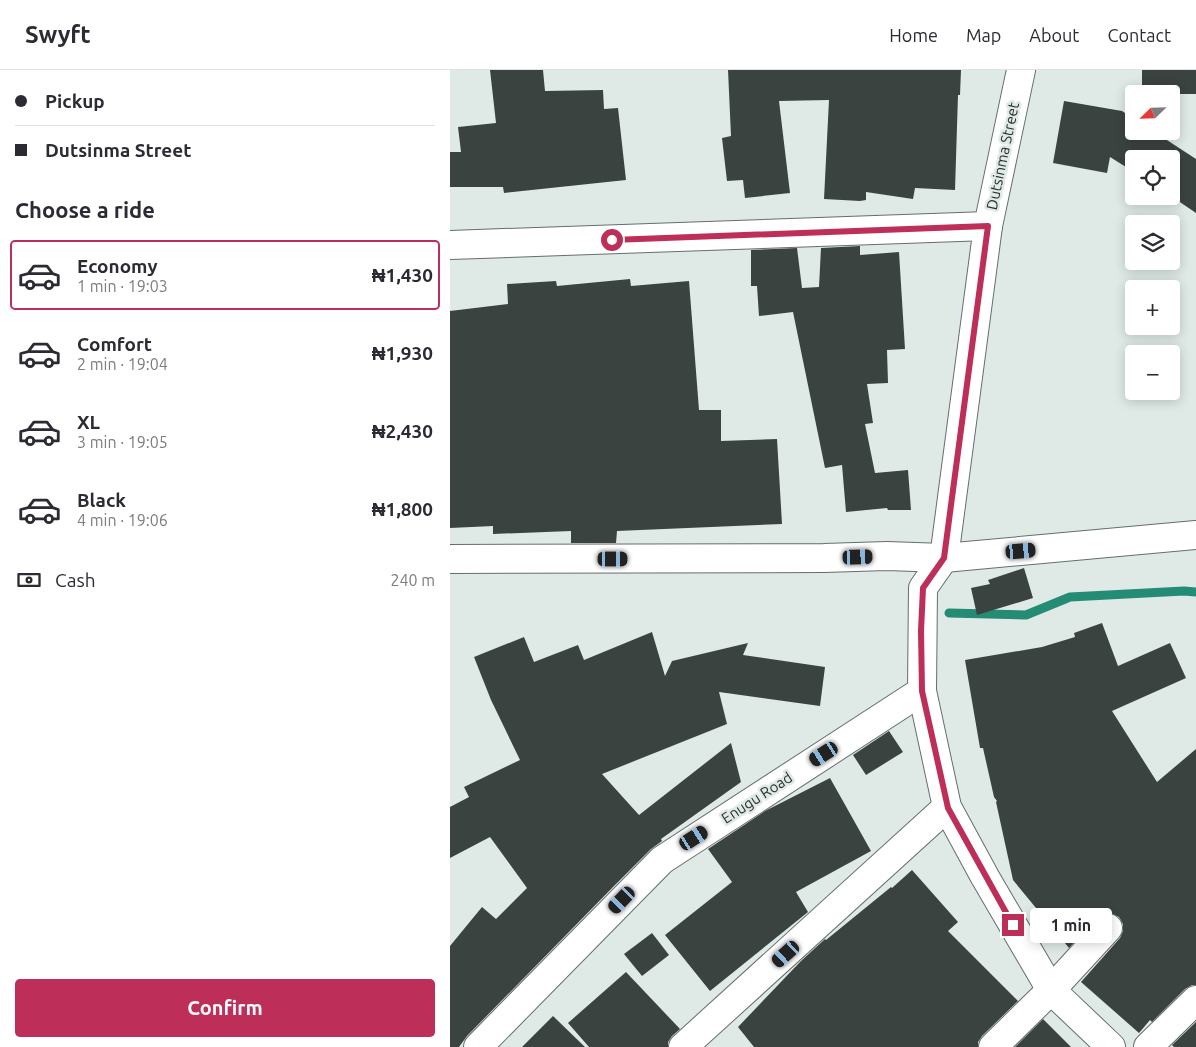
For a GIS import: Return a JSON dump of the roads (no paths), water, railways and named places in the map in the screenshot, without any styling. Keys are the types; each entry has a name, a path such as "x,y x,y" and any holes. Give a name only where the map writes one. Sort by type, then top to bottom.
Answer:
{"street":[{"name":"Dutsinma Street","path":"1021,70 988,226 944,558 923,588 921,631 922,691 948,808 985,877 1051,990 1111,1047"},
{"path":"450,246 988,226"},
{"path":"450,559 824,558 888,556 944,558 1196,535"},
{"name":"Enugu Road","path":"478,1047 662,860 922,691"},
{"path":"683,1047 948,808"},
{"path":"993,1047 1051,990 1108,928"},
{"path":"1148,1047 1196,1000"}],"waterway":[{"path":"949,613 1026,615 1070,597 1196,592"}]}
